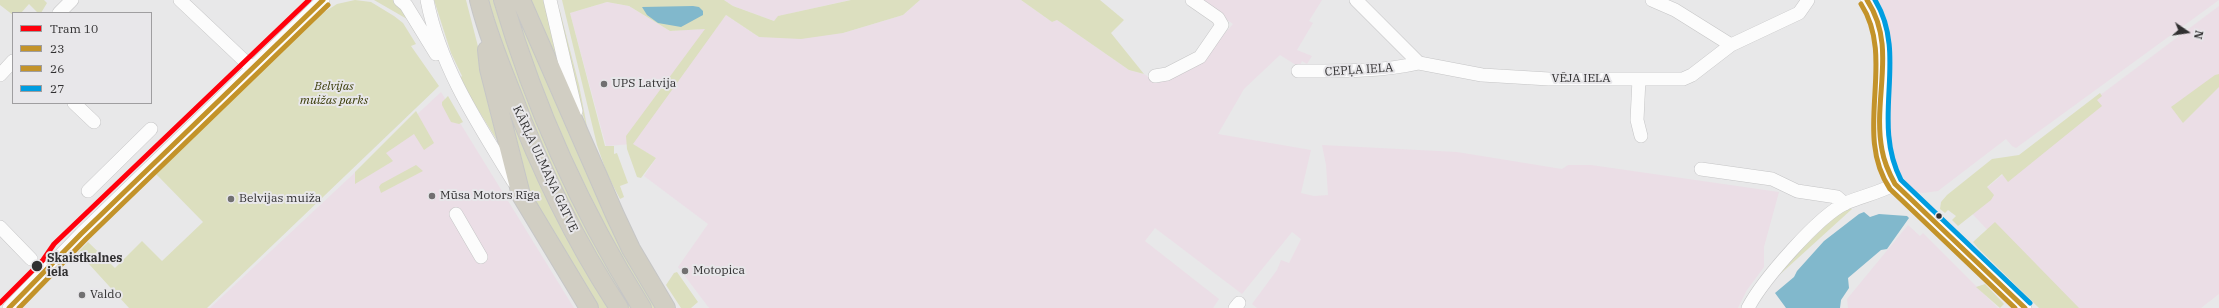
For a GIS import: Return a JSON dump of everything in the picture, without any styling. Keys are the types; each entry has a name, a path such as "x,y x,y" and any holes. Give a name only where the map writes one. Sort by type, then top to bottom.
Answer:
{"highway":[{"name":"KĀRĻA ULMAŅA GATVE","path":"503,0 527,75 568,174 592,221 642,308"},
{"path":"520,0 631,249 666,308"},
{"name":"KĀRĻA ULMAŅA GATVE","path":"481,7 530,142 574,232 618,308"},
{"path":"481,7 489,69 521,195 589,308"}],"street":[{"path":"60,12 72,0"},
{"path":"180,0 252,68"},
{"path":"9,308 81,234 323,0"},
{"path":"400,0 406,5 443,65 451,75 521,195"},
{"path":"426,0 431,24 451,75"},
{"path":"550,0 576,110 593,165"},
{"path":"1155,76 1167,74 1200,57 1222,25 1218,18 1192,0"},
{"path":"1356,0 1420,63"},
{"path":"1652,0 1675,10 1731,45"},
{"name":"VĒJA IELA","path":"1420,63 1482,75 1549,79 1639,79 1688,77 1731,45 1799,13 1808,0"},
{"path":"1867,0 1881,29 1883,43 1881,146 1885,168 1894,184 2025,308"},
{"path":"0,75 12,62"},
{"name":"CEPĻA IELA","path":"1298,71 1402,67 1420,63"},
{"path":"1639,79 1637,120 1641,136"},
{"path":"75,104 94,122"},
{"path":"88,191 151,130"},
{"path":"1701,169 1772,179 1797,191 1837,197 1845,204"},
{"path":"1748,308 1767,279 1830,214 1845,204 1881,192 1894,184"},
{"path":"456,214 481,257"},
{"path":"0,227 31,259"}],"shaded area":[{"path":"724,0 850,0 779,16 774,21 733,6"},
{"path":"920,0 1021,0 1052,22 1057,20 1129,70 1144,74 1158,83 1173,76 1211,49 1233,24 1199,0 1322,0 1309,21 1313,23 1297,50 1312,56 1307,64 1302,61 1299,67 1280,55 1244,89 1218,134 1311,150 1301,193 1314,196 1328,195 1326,165 1322,145 1457,152 1562,169 1568,165 1591,165 1779,192 1764,247 1764,267 1747,290 1738,308 1257,308 1252,304 1277,270 1281,260 1289,263 1301,239 1292,232 1242,294 1155,228 1145,241 1219,299 1213,308 709,308 678,267 708,224 644,176 656,158 632,144 606,146 570,13 607,2 629,6 670,31 716,28 726,15 759,37 843,33 903,15"},
{"path":"1879,0 2219,0 2016,148 2006,139 1938,191 1923,193 1917,192 1910,186 1893,164 1893,153 1889,150 1890,46 1887,20"},
{"path":"2219,6 2219,294 2201,308 2069,308 2009,253 1965,206 2083,108"},
{"path":"441,92 574,308 210,308"},
{"path":"1908,225 1920,236 1923,233 1998,308 1848,308 1847,299"}],"green space":[{"path":"0,0 44,0 47,3 42,12 37,12 29,4 22,12 12,12 12,14 0,5"},
{"name":"Belvijas muižas parks","path":"355,0 371,2 403,23 416,44 411,46 439,86 207,308 129,308 78,252 88,242 115,268 142,241 162,261 203,222 156,174 313,19 337,4"},
{"path":"374,0 393,0 401,5 411,19 415,33 407,19"},
{"path":"434,0 466,0 506,155 459,79 462,76 451,53"},
{"path":"488,0 493,0 525,91 575,208 600,255 632,308 628,308 610,278 549,163 519,90"},
{"path":"511,0 516,0 660,308 652,308 628,273 588,198 554,120"},
{"path":"525,0 544,0 561,76"},
{"path":"562,0 724,0 733,6 774,21 778,16 851,0 920,0 903,15 843,33 801,39 759,37 726,15 633,144 656,158 641,178 637,177 627,149 626,136 705,29 670,31 629,6 607,2 570,13 605,146 614,146 614,154 617,153 628,183 620,186 624,197 620,199 607,174 597,145"},
{"path":"1021,0 1100,0 1124,20 1111,33 1144,74 1129,70 1057,20 1052,22"},
{"path":"557,6 560,11 579,85 588,132 575,89"},
{"path":"494,70 533,161 561,221 592,280 609,308 596,308 554,239 524,181"},
{"path":"2219,74 2219,87 2183,123 2171,107 2215,75"},
{"path":"2100,93 2102,96 2097,100 2102,106 2008,182 2002,174 1987,187 1994,195 1991,200 1958,226 1952,220 1956,216 1948,210 1945,213 1940,209 1941,202 1947,195 1992,159 2019,155"},
{"path":"448,96 463,122 459,124 451,122 442,105 442,102"},
{"path":"416,111 434,143 424,150 414,134 386,153 393,161 355,184 355,172"},
{"path":"416,165 423,171 381,193 379,187 381,184"},
{"path":"1850,208 1852,209 1776,278 1798,252 1841,211"},
{"path":"1995,222 2079,308 2039,308 1978,248 1973,242"},
{"path":"677,272 698,302 691,308 681,308 666,285 674,273"},
{"path":"1985,284 2004,304 2000,308 1976,287"}],"water":[{"path":"642,7 699,7 703,11 703,15 681,27 658,23 647,15"},
{"path":"1864,212 1870,217 1879,214 1907,216 1909,218 1887,249 1881,250 1848,278 1849,288 1841,300 1840,308 1786,308 1775,293 1794,277 1797,271 1824,241 1859,214"}],"tram line":[{"name":"10","path":"0,303 43,260 54,244 309,0"}],"transit line":[{"name":"23","path":"9,308 81,234 323,0"},
{"name":"23","path":"1867,0 1876,18 1881,36 1883,54 1880,131 1884,159 1895,184 2025,308"},
{"name":"27","path":"1875,0 1885,21 1889,43 1889,134 1892,157 1901,180 2030,303"},
{"name":"26","path":"1861,4 1871,26 1875,49 1876,72 1874,144 1879,167 1890,189 2015,308"},
{"name":"26","path":"19,308 86,239 328,5"}],"place":[{"name":"UPS Latvija","path":"604,84"},
{"name":"Mūsa Motors Rīga","path":"432,196"},
{"name":"Belvijas muiža","path":"231,199"},
{"name":"Skaistkalnes iela","path":"37,266"},
{"name":"Motopica","path":"685,271"},
{"name":"Valdo","path":"82,295"}]}
